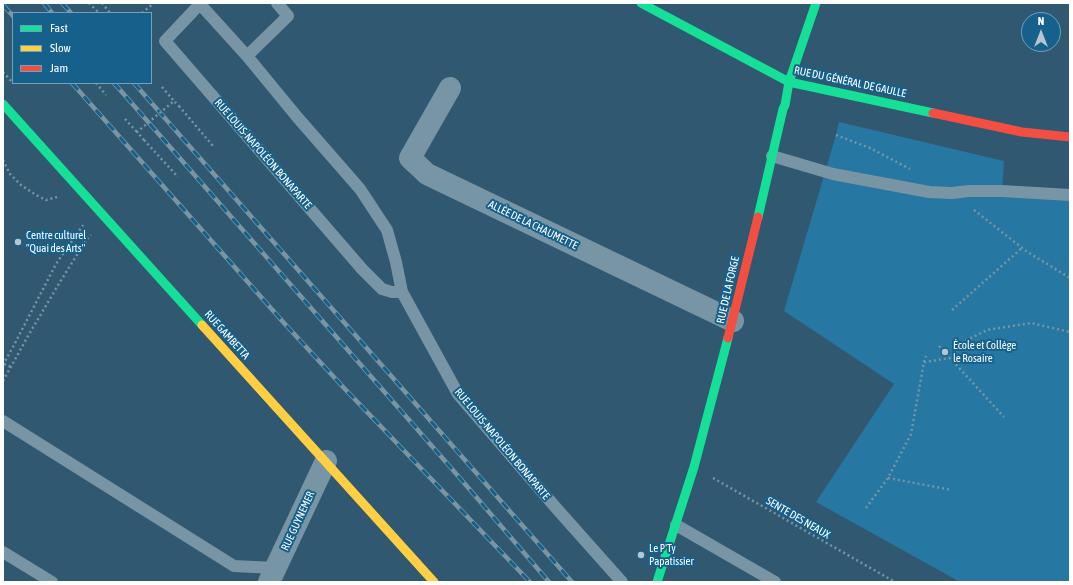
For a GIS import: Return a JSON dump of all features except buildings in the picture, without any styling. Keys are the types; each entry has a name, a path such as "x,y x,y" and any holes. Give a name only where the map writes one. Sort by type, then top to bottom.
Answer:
{"street":[{"name":"RUE DU GÉNÉRAL DE GAULLE","path":"641,3 789,82 1022,132 1070,137"},
{"name":"RUE DE LA FORGE","path":"657,582 694,467 733,321 789,82 816,3"},
{"name":"ALLÉE DE LA CHAUMETTE","path":"450,88 410,158 427,174 733,321"},
{"name":"RUE GAMBETTA","path":"3,104 434,582"},
{"name":"RUE GUYNEMER","path":"272,575 326,461"}],"lane":[{"path":"247,56 288,16 277,3"},
{"name":"RUE LOUIS-NAPOLÉON BONAPARTE","path":"402,292 392,292 382,289 362,269 165,41 200,4 247,56 298,118 360,189 387,230 396,262 402,292 458,394 622,582"},
{"path":"772,156 833,174 929,192 952,193 969,191 1002,191 1070,195"},
{"path":"3,422 234,566 272,575"},
{"path":"676,525 775,582"},
{"path":"3,552 52,582"}],"path":[{"path":"89,3 97,12"},
{"path":"102,3 109,12"},
{"path":"143,12 154,3"},
{"path":"3,72 12,82"},
{"path":"97,84 106,95"},
{"path":"162,87 213,146"},
{"path":"137,132 174,101"},
{"path":"125,119 178,177"},
{"path":"836,135 870,148 916,172"},
{"path":"3,160 10,174 21,185 36,195 46,200 59,196"},
{"path":"952,193 1026,251 1070,278"},
{"path":"11,367 3,364 56,264 96,207"},
{"path":"3,381 20,349 87,239 106,218"},
{"path":"952,310 1022,247"},
{"path":"924,362 950,358 962,342 987,330 1031,323 1070,332"},
{"path":"14,345 20,349"},
{"path":"939,346 1004,417"},
{"path":"866,508 888,478 911,434 926,356"},
{"name":"SENTE DES NEAUX","path":"694,467 895,582"},
{"path":"888,478 952,490"}],"shaded area":[{"name":"École et Collège le Rosaire","path":"839,122 1004,161 1002,191 1070,195 1070,582 960,582 816,502 894,384 784,311"}],"railway":[{"path":"44,3 51,12"},
{"path":"62,3 70,12"},
{"path":"3,5 12,15"},
{"path":"73,84 284,323 344,388 530,582"},
{"path":"115,84 549,582"},
{"path":"135,84 572,582"}],"traffic: fast":[{"path":"641,3 789,82 933,113"},
{"path":"758,217 785,105 789,82 816,3"},
{"path":"3,104 202,325"},
{"path":"657,582 694,467 728,338"}],"traffic: slow":[{"path":"202,325 434,582"}],"traffic: jam":[{"path":"933,113 1022,132 1070,137"},
{"path":"728,338 758,217"}],"place":[{"name":"Centre culturel \"Quai des Arts\"","path":"18,242"},
{"name":"École et Collège le Rosaire","path":"945,352"},
{"name":"Le P'Ty Papatissier","path":"641,555"}]}
